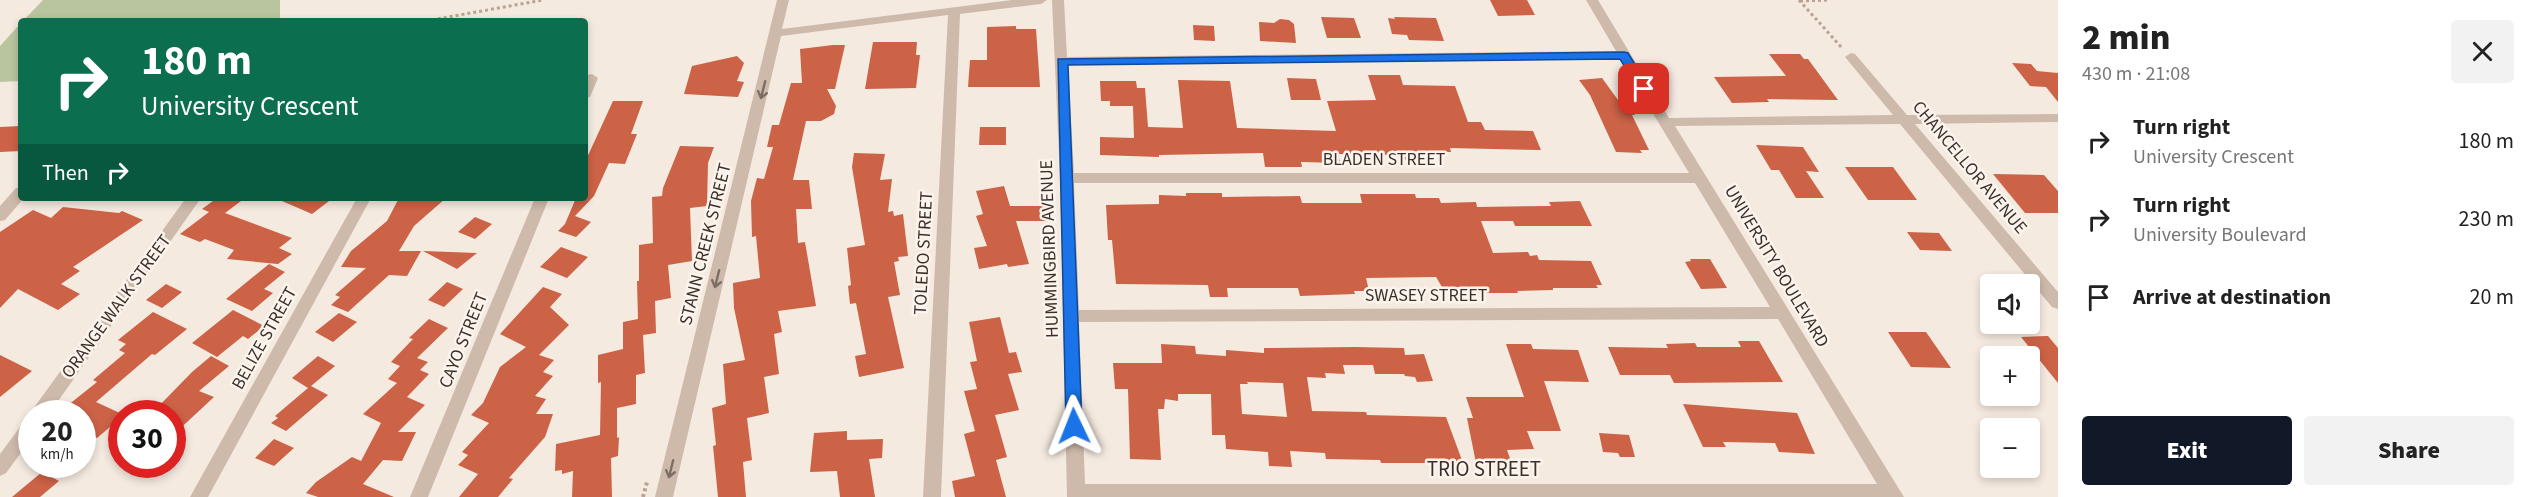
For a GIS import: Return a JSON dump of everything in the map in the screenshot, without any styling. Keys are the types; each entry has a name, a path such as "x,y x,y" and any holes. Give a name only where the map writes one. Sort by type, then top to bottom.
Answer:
{"street":[{"name":"STANN CREEK STREET","path":"664,497 777,33 783,0"},
{"path":"777,33 1041,0"},
{"name":"HUMMINGBIRD AVENUE","path":"1058,0 1067,178 1076,495"},
{"name":"UNIVERSITY BOULEVARD","path":"1592,0 1894,494"},
{"name":"TOLEDO STREET","path":"932,497 954,12"},
{"path":"1062,62 1624,55"},
{"name":"CHANCELLOR AVENUE","path":"1851,57 2058,303"},
{"path":"588,87 592,78"},
{"path":"1665,122 2058,118"},
{"name":"BLADEN STREET","path":"1067,178 1700,178"},
{"path":"0,216 18,195"},
{"name":"ORANGE WALK STREET","path":"49,400 192,201"},
{"name":"BELIZE STREET","path":"199,497 362,201"},
{"name":"CAYO STREET","path":"419,497 541,201"},
{"name":"SWASEY STREET","path":"1070,316 1782,313"},
{"path":"0,468 18,443"},
{"name":"TRIO STREET","path":"1076,495 1894,494"}],"path":[{"path":"443,18 543,0"},
{"path":"1799,0 1830,0"},
{"path":"1799,0 1851,57"}],"green space":[{"path":"43,0 280,0 280,18 26,18"},
{"path":"18,26 18,81 0,82 0,46"}],"building":[{"path":"1490,0 1527,0 1535,15 1498,16"},
{"path":"1321,17 1354,18 1361,38 1327,38"},
{"path":"1394,17 1436,18 1444,41 1409,40 1407,35 1392,34 1388,18 1395,19"},
{"path":"1280,19 1289,20 1294,24 1296,43 1260,41 1259,22 1274,23"},
{"path":"1193,25 1214,26 1215,41 1194,40"},
{"path":"1016,26 1016,29 1036,29 1040,87 968,87 970,60 987,60 987,27"},
{"path":"873,42 917,42 916,55 920,55 916,88 865,89"},
{"path":"845,45 835,89 827,89 836,106 834,114 821,121 806,121 793,180 809,180 812,209 796,209 798,243 805,242 816,306 778,311 782,332 774,334 779,374 764,377 769,413 747,418 752,460 743,462 746,497 718,497 712,408 726,404 723,364 745,360 734,308 733,283 760,278 756,236 752,237 751,201 757,178 764,179 773,147 767,147 772,125 779,125 791,83 802,83 800,49"},
{"path":"1769,54 1800,54 1804,59 1808,59 1838,100 1767,99 1769,102 1732,103 1714,77 1786,76"},
{"path":"737,56 744,63 737,81 744,82 738,97 684,94 692,66"},
{"path":"2012,63 2031,64 2037,71 2058,73 2058,102 2046,87 2030,86"},
{"path":"1368,75 1400,75 1403,85 1455,86 1468,122 1481,122 1485,130 1533,131 1541,150 1450,148 1451,152 1420,152 1421,155 1415,155 1416,161 1399,159 1398,155 1338,154 1340,163 1301,162 1302,167 1265,167 1263,153 1159,155 1159,157 1100,155 1100,137 1134,138 1133,106 1110,106 1110,101 1101,101 1100,81 1136,81 1137,88 1145,88 1148,127 1183,128 1178,80 1230,81 1237,128 1336,131 1327,101 1376,100"},
{"path":"1287,78 1316,79 1321,100 1291,100"},
{"path":"1602,78 1618,100 1624,100 1635,115 1632,115 1649,150 1640,150 1642,153 1616,152 1590,95 1579,80"},
{"path":"613,101 643,101 631,134 637,134 625,164 609,163 594,196 575,216 591,222 576,237 558,231 565,224 575,201 588,201 588,155"},
{"path":"18,126 18,151 0,152 0,127"},
{"path":"980,127 1006,127 1006,145 979,145"},
{"path":"1756,145 1803,147 1819,172 1806,171 1824,198 1796,198 1779,170 1771,170"},
{"path":"680,146 714,147 708,163 707,206 690,208 692,261 668,265 671,298 655,301 656,333 643,335 645,373 636,375 636,404 617,408 618,456 611,458 612,497 572,497 573,471 562,474 562,470 555,471 556,444 600,435 601,382 598,383 598,355 623,349 623,322 638,319 639,245 653,243 652,197 662,196"},
{"path":"854,153 885,154 880,180 892,179 888,212 893,211 894,216 903,214 908,256 898,257 899,261 894,262 900,295 888,297 904,368 859,377 855,356 866,354 856,303 850,304 848,286 851,285 847,248 865,245 852,167"},
{"path":"1845,167 1893,167 1917,200 1868,200"},
{"path":"1993,174 2044,175 2058,191 2058,213 2025,213"},
{"path":"1004,186 1010,206 1047,206 1047,221 1016,221 1029,264 1008,267 1007,264 979,269 974,248 987,246 976,216 983,214 976,191"},
{"path":"1186,193 1222,193 1222,197 1300,196 1302,203 1362,203 1360,194 1415,194 1416,198 1439,198 1441,203 1476,202 1477,207 1551,206 1549,202 1580,201 1592,226 1515,226 1513,221 1481,221 1493,253 1528,252 1530,256 1537,255 1539,260 1591,261 1602,285 1596,285 1598,288 1553,288 1553,290 1517,291 1518,293 1475,293 1473,287 1442,287 1436,277 1366,278 1369,291 1354,291 1355,294 1300,296 1298,288 1227,288 1228,297 1210,297 1208,285 1116,284 1112,240 1108,240 1106,205 1159,204 1159,195 1186,196"},
{"path":"213,201 241,201 225,213 292,238 279,248 292,254 278,264 227,259 234,250 205,239 200,242 180,234 209,212 202,209"},
{"path":"282,201 329,201 312,214"},
{"path":"397,201 443,201 414,226 399,251 421,251 407,276 389,275 348,312 331,305 340,297 335,295 366,268 341,267 351,251 387,221"},
{"path":"63,207 119,213 122,211 143,220 73,267 80,271 61,284 80,294 58,310 18,289 0,308 0,232 33,210 51,218"},
{"path":"475,217 492,224 475,239 458,232"},
{"path":"1907,232 1939,233 1952,251 1920,250"},
{"path":"561,247 588,257 567,278 540,267"},
{"path":"423,251 477,253 457,269"},
{"path":"1690,259 1710,259 1727,288 1701,289 1685,262 1691,261"},
{"path":"269,264 285,272 264,289 273,293 252,311 226,299"},
{"path":"447,282 463,289 444,307 428,300"},
{"path":"166,284 182,292 162,308 146,300"},
{"path":"543,287 562,294 550,307 569,325 539,355 554,360 543,372 553,376 535,396 546,399 536,414 553,414 545,437 509,478 513,479 498,497 459,497 478,474 458,465 468,455 462,452 489,423 471,415 483,403 500,367 526,347 500,334"},
{"path":"233,310 264,326 248,339 243,336 217,357 192,343"},
{"path":"153,312 187,329 155,355 152,354 96,402 96,400 74,400 97,382 93,380 125,353 119,350 126,344 118,340"},
{"path":"339,313 357,322 333,342 315,332"},
{"path":"1000,317 1009,353 1016,352 1022,372 1008,374 1019,410 995,415 1007,457 996,460 1006,497 955,497 952,481 975,476 964,434 975,431 964,391 977,389 970,362 977,361 969,322"},
{"path":"429,319 448,328 417,358 428,362 420,370 429,374 407,397 425,405 398,432 416,432 402,461 383,460 363,484 394,497 318,497 306,493 316,482 352,457 361,461 381,423 363,414 397,383 388,379 400,366 391,362 413,339 409,338"},
{"path":"1888,332 1926,332 1951,368 1911,367"},
{"path":"2048,336 2058,348 2058,383 2040,361 2040,346 2028,346 2021,337"},
{"path":"1738,341 1759,341 1783,382 1674,383 1670,375 1620,375 1608,347 1668,348 1666,344 1695,343 1697,347 1741,347"},
{"path":"1161,344 1195,346 1196,354 1226,356 1226,350 1264,353 1264,348 1355,347 1404,348 1405,355 1424,354 1433,381 1417,382 1415,377 1404,374 1375,374 1373,365 1343,365 1345,374 1325,373 1326,378 1307,377 1312,411 1446,417 1463,463 1381,463 1380,460 1326,459 1325,453 1290,451 1292,467 1269,466 1268,452 1226,449 1225,435 1212,435 1211,394 1178,394 1178,401 1165,399 1164,409 1158,409 1161,460 1130,459 1128,389 1115,389 1113,363 1162,363","holes":["1247,382 1283,383 1287,417 1242,414 1240,384 1248,384"]},
{"path":"1506,344 1531,344 1533,349 1578,350 1589,382 1544,381 1561,431 1527,431 1534,449 1507,450 1512,464 1476,463 1467,418 1473,418 1466,397 1524,397"},
{"path":"0,355 32,371 0,397"},
{"path":"211,356 229,366 199,391 214,397 186,423 186,400 165,400"},
{"path":"318,356 335,366 311,386 328,395 286,431 271,423 278,418 275,416 308,388 292,378"},
{"path":"96,402 108,408 108,429 97,438"},
{"path":"1683,404 1797,413 1815,454 1779,452 1775,443 1723,442 1726,447 1703,447"},
{"path":"847,431 847,440 883,439 882,458 869,459 875,497 840,497 837,471 810,472 814,433"},
{"path":"1599,433 1629,435 1635,457 1620,457 1618,453 1603,452"},
{"path":"274,439 294,448 274,466 255,458"},
{"path":"35,478 53,478 59,481 40,497 12,497"}],"route":[{"path":"1074,426 1062,62 1624,55 1644,89"}]}
